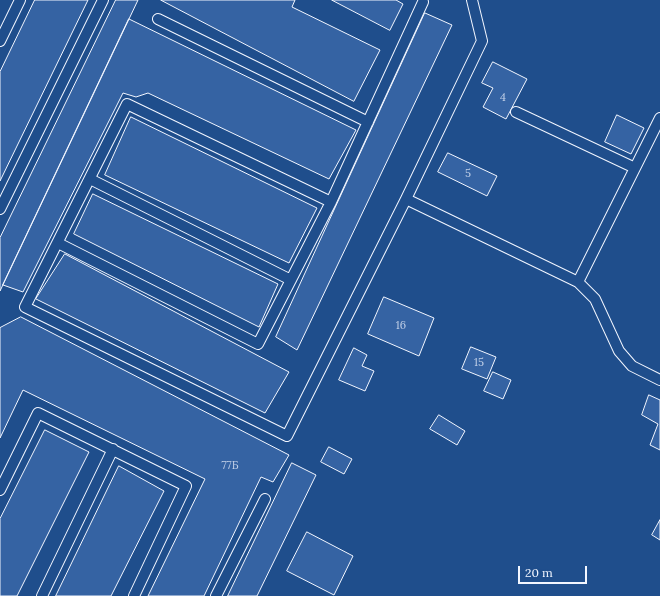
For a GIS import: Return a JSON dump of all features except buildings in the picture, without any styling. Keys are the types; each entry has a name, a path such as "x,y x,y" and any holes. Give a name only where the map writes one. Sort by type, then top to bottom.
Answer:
{"lane":[{"path":"0,41 20,0"},
{"path":"0,209 103,0"},
{"path":"331,202 127,104 25,307 287,436 406,199 482,42 472,0"},
{"path":"58,243 258,344 331,202 423,1"},
{"path":"158,19 368,122"},
{"path":"516,112 635,168"},
{"path":"578,282 660,118"},
{"path":"90,179 291,280"},
{"path":"406,199 578,282 594,298 619,351 632,366 660,380"},
{"path":"0,490 38,413 186,486 134,596"},
{"path":"42,596 113,449"},
{"path":"216,596 264,499"}]}
